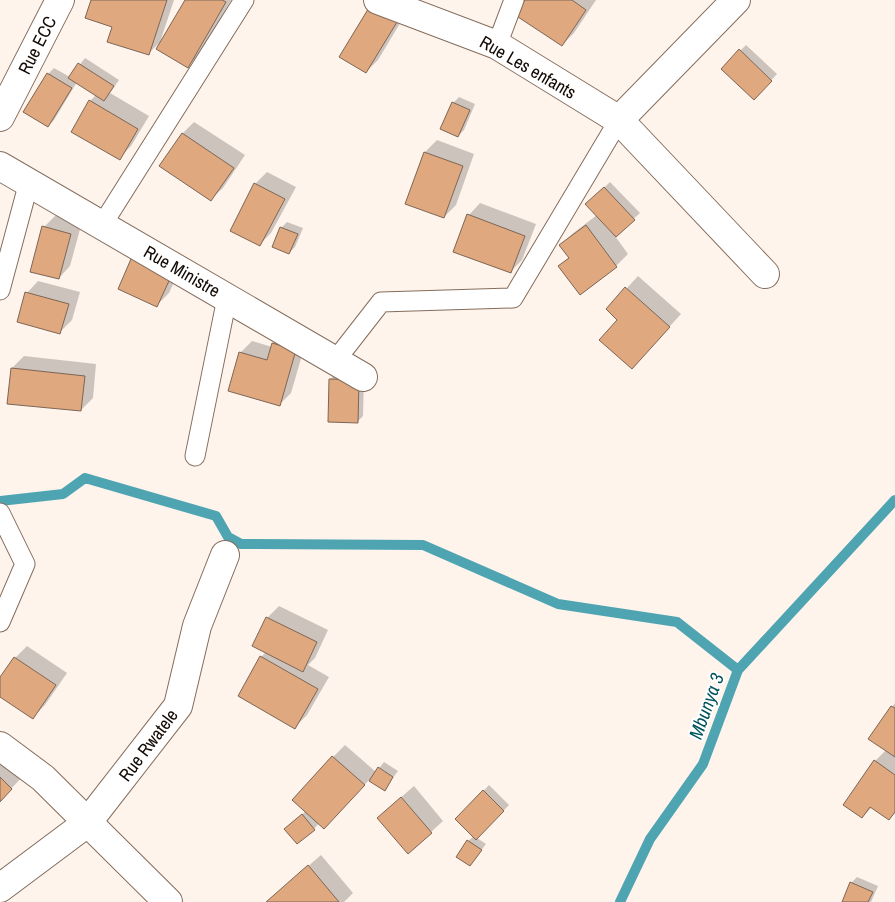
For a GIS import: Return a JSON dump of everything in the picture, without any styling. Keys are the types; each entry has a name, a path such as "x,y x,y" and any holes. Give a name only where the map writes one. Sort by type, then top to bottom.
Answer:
{"street":[{"name":"Rue ECC","path":"0,117 60,0"},
{"name":"Rue Les enfants","path":"378,0 497,45 619,120 766,274"},
{"path":"619,120 736,0"},
{"name":"Rue Ministre","path":"0,166 363,377"},
{"name":"Rue Rwatele","path":"0,888 87,823 178,706 197,626 225,555"},
{"path":"0,746 43,778 168,902"}],"lane":[{"path":"102,225 244,0"},
{"path":"497,45 514,0"},
{"path":"336,361 381,302 513,298 619,120"},
{"path":"0,290 29,182"},
{"path":"194,456 227,298"},
{"path":"0,513 25,564 0,622"}],"building":[{"path":"91,0 167,0 149,55 107,42 112,27 85,18"},
{"path":"185,0 222,0 226,2 188,68 156,49"},
{"path":"525,0 572,0 586,10 562,46 515,15"},
{"path":"370,6 397,22 366,73 339,57"},
{"path":"739,49 772,81 754,100 721,69"},
{"path":"78,63 114,86 104,101 68,78"},
{"path":"47,73 72,88 48,127 23,112"},
{"path":"89,100 138,129 120,160 71,132"},
{"path":"452,102 470,110 458,137 440,129"},
{"path":"182,133 234,168 211,201 159,166"},
{"path":"424,152 463,166 444,218 405,204"},
{"path":"254,183 285,199 260,246 230,231"},
{"path":"604,187 635,220 616,237 585,204"},
{"path":"467,214 525,236 511,273 453,252"},
{"path":"586,225 617,267 580,295 558,266 569,258 559,245"},
{"path":"42,226 71,234 59,279 30,272"},
{"path":"280,227 298,234 289,254 272,247"},
{"path":"134,252 174,270 157,307 118,289"},
{"path":"625,287 670,327 632,369 599,340 617,320 606,309"},
{"path":"25,292 69,304 60,334 17,322"},
{"path":"272,343 296,350 280,406 228,391 239,352 267,360"},
{"path":"11,368 85,376 81,411 7,404"},
{"path":"329,379 359,380 358,423 328,422"},
{"path":"266,617 317,642 303,672 252,646"},
{"path":"260,656 318,689 295,729 238,696"},
{"path":"14,657 56,685 33,719 0,697 0,677"},
{"path":"891,706 895,708 895,757 868,739"},
{"path":"332,756 365,785 324,829 292,800"},
{"path":"874,760 895,775 895,812 889,820 870,807 862,818 843,805"},
{"path":"378,767 393,777 385,791 369,781"},
{"path":"0,777 12,789 0,802"},
{"path":"483,790 504,811 476,840 455,819"},
{"path":"401,797 432,833 408,854 377,818"},
{"path":"302,814 315,830 297,844 284,829"},
{"path":"467,840 482,850 470,866 456,857"},
{"path":"308,865 339,902 266,902"},
{"path":"850,882 873,892 868,902 842,902"}],"waterway":[{"path":"0,501 63,494 85,478 216,516 228,537 241,544 423,545 558,604 677,622 738,670"},
{"name":"Mbunya 3","path":"620,902 650,839 703,764 738,670 895,500"}]}
